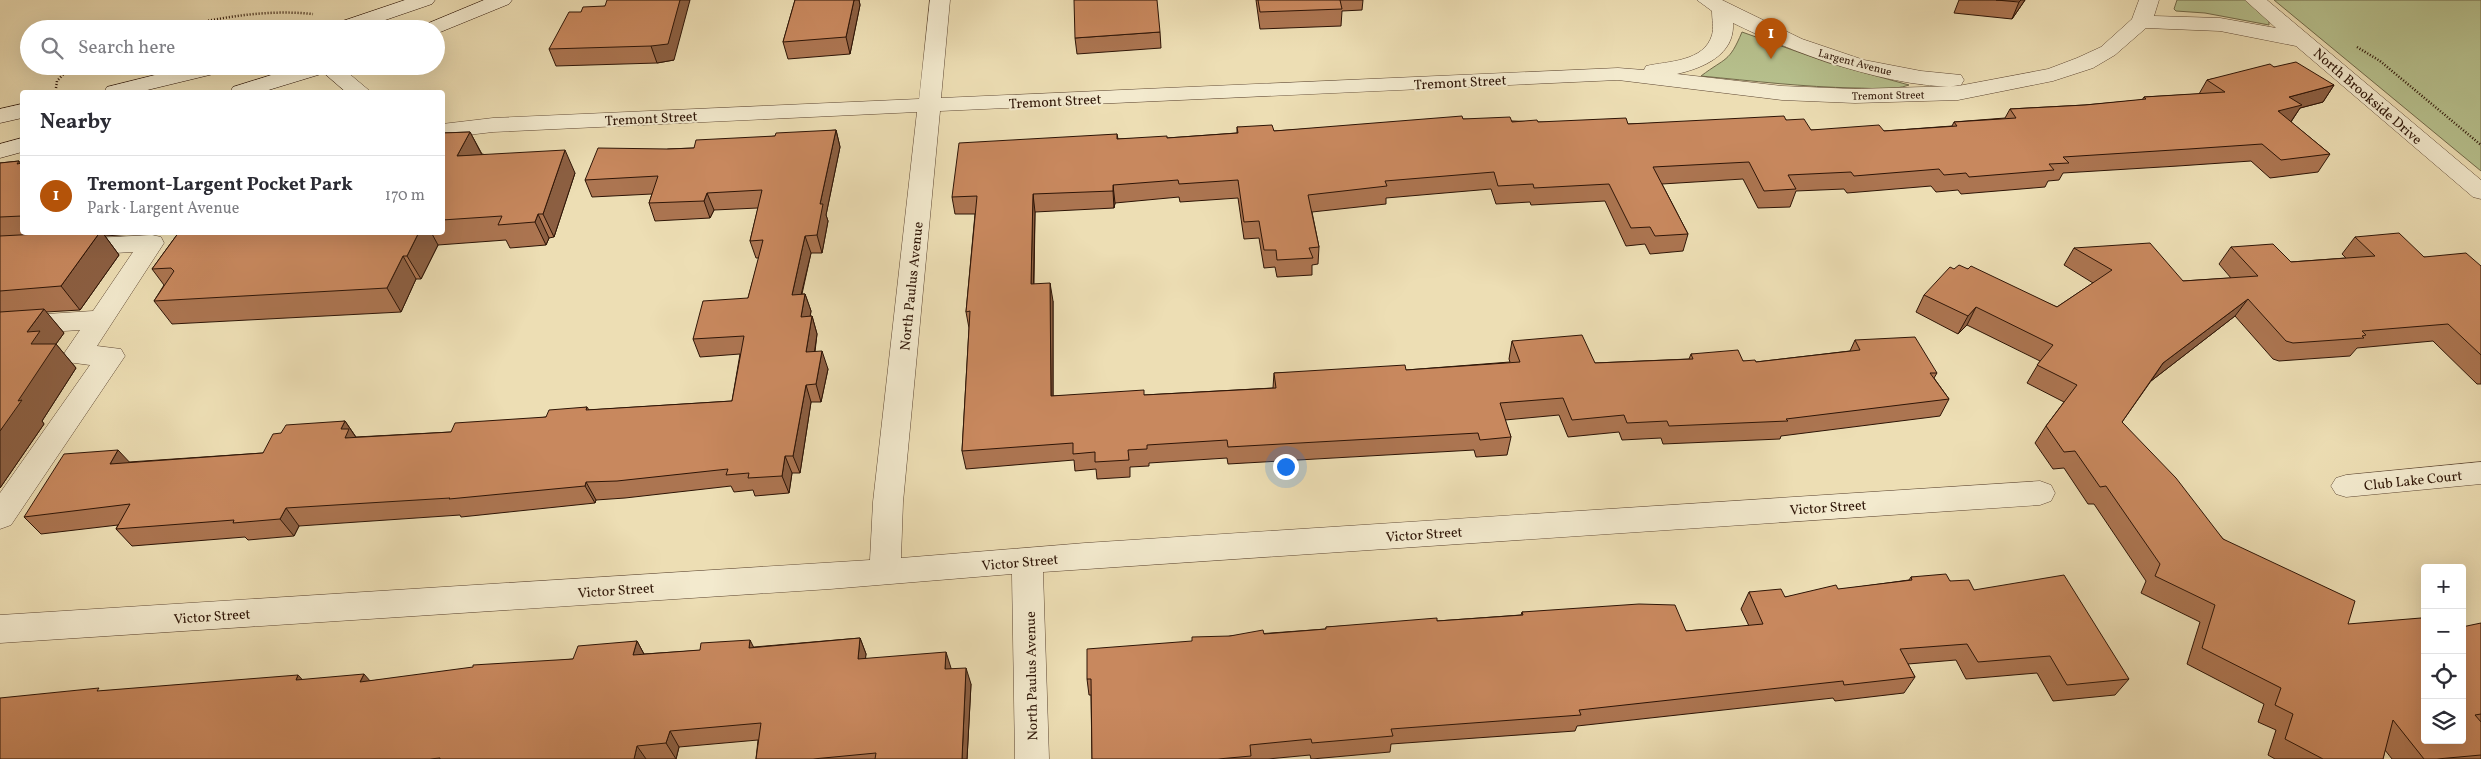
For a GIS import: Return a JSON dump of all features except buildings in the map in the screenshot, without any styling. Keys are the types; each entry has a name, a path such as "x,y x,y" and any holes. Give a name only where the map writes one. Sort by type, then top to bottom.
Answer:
{"street":[{"path":"365,20 426,0"},
{"path":"445,23 502,0"},
{"name":"North Paulus Avenue","path":"885,572 888,502 931,106 940,0"},
{"name":"Tremont Street","path":"1618,74 1782,93 1855,96 1958,94 2052,75 2085,63 2108,51 2141,22 2149,0"},
{"name":"North Brookside Drive","path":"2255,0 2481,192"},
{"name":"Tremont Street","path":"445,131 493,125 1618,74 1668,70 1697,62 1713,50 1722,35 1715,4"},
{"name":"Largent Avenue","path":"1715,4 1765,31 1804,47 1858,64 1902,74 1944,80 2014,82"},
{"path":"2141,22 2213,22 2267,32 2306,42"},
{"path":"123,90 182,75"},
{"path":"247,90 295,75"},
{"path":"337,75 357,90"},
{"path":"0,116 20,111"},
{"name":"Tremont Street","path":"445,121 493,125"},
{"path":"0,151 20,146"},
{"path":"0,251 152,243 77,355 111,356 0,517"},
{"path":"0,326 101,320"},
{"name":"Club Lake Court","path":"2346,486 2481,473"},
{"name":"Victor Street","path":"0,629 885,572 1095,556 2040,493"},
{"name":"North Paulus Avenue","path":"1026,562 1032,759"}],"path":[{"path":"215,20 235,16 283,13 316,15"},
{"path":"2352,44 2380,61 2481,145"},
{"path":"56,88 57,81 63,75"}],"green space":[{"path":"2177,0 2252,0 2269,21 2269,25 2205,13 2176,11 2174,9"},
{"path":"2274,0 2481,0 2481,171"},
{"path":"1742,32 1829,63 1909,85 1889,89 1836,87 1778,84 1701,76 1730,55"}],"place":[{"name":"Tremont-Largent Pocket Park","path":"1771,59"}]}
